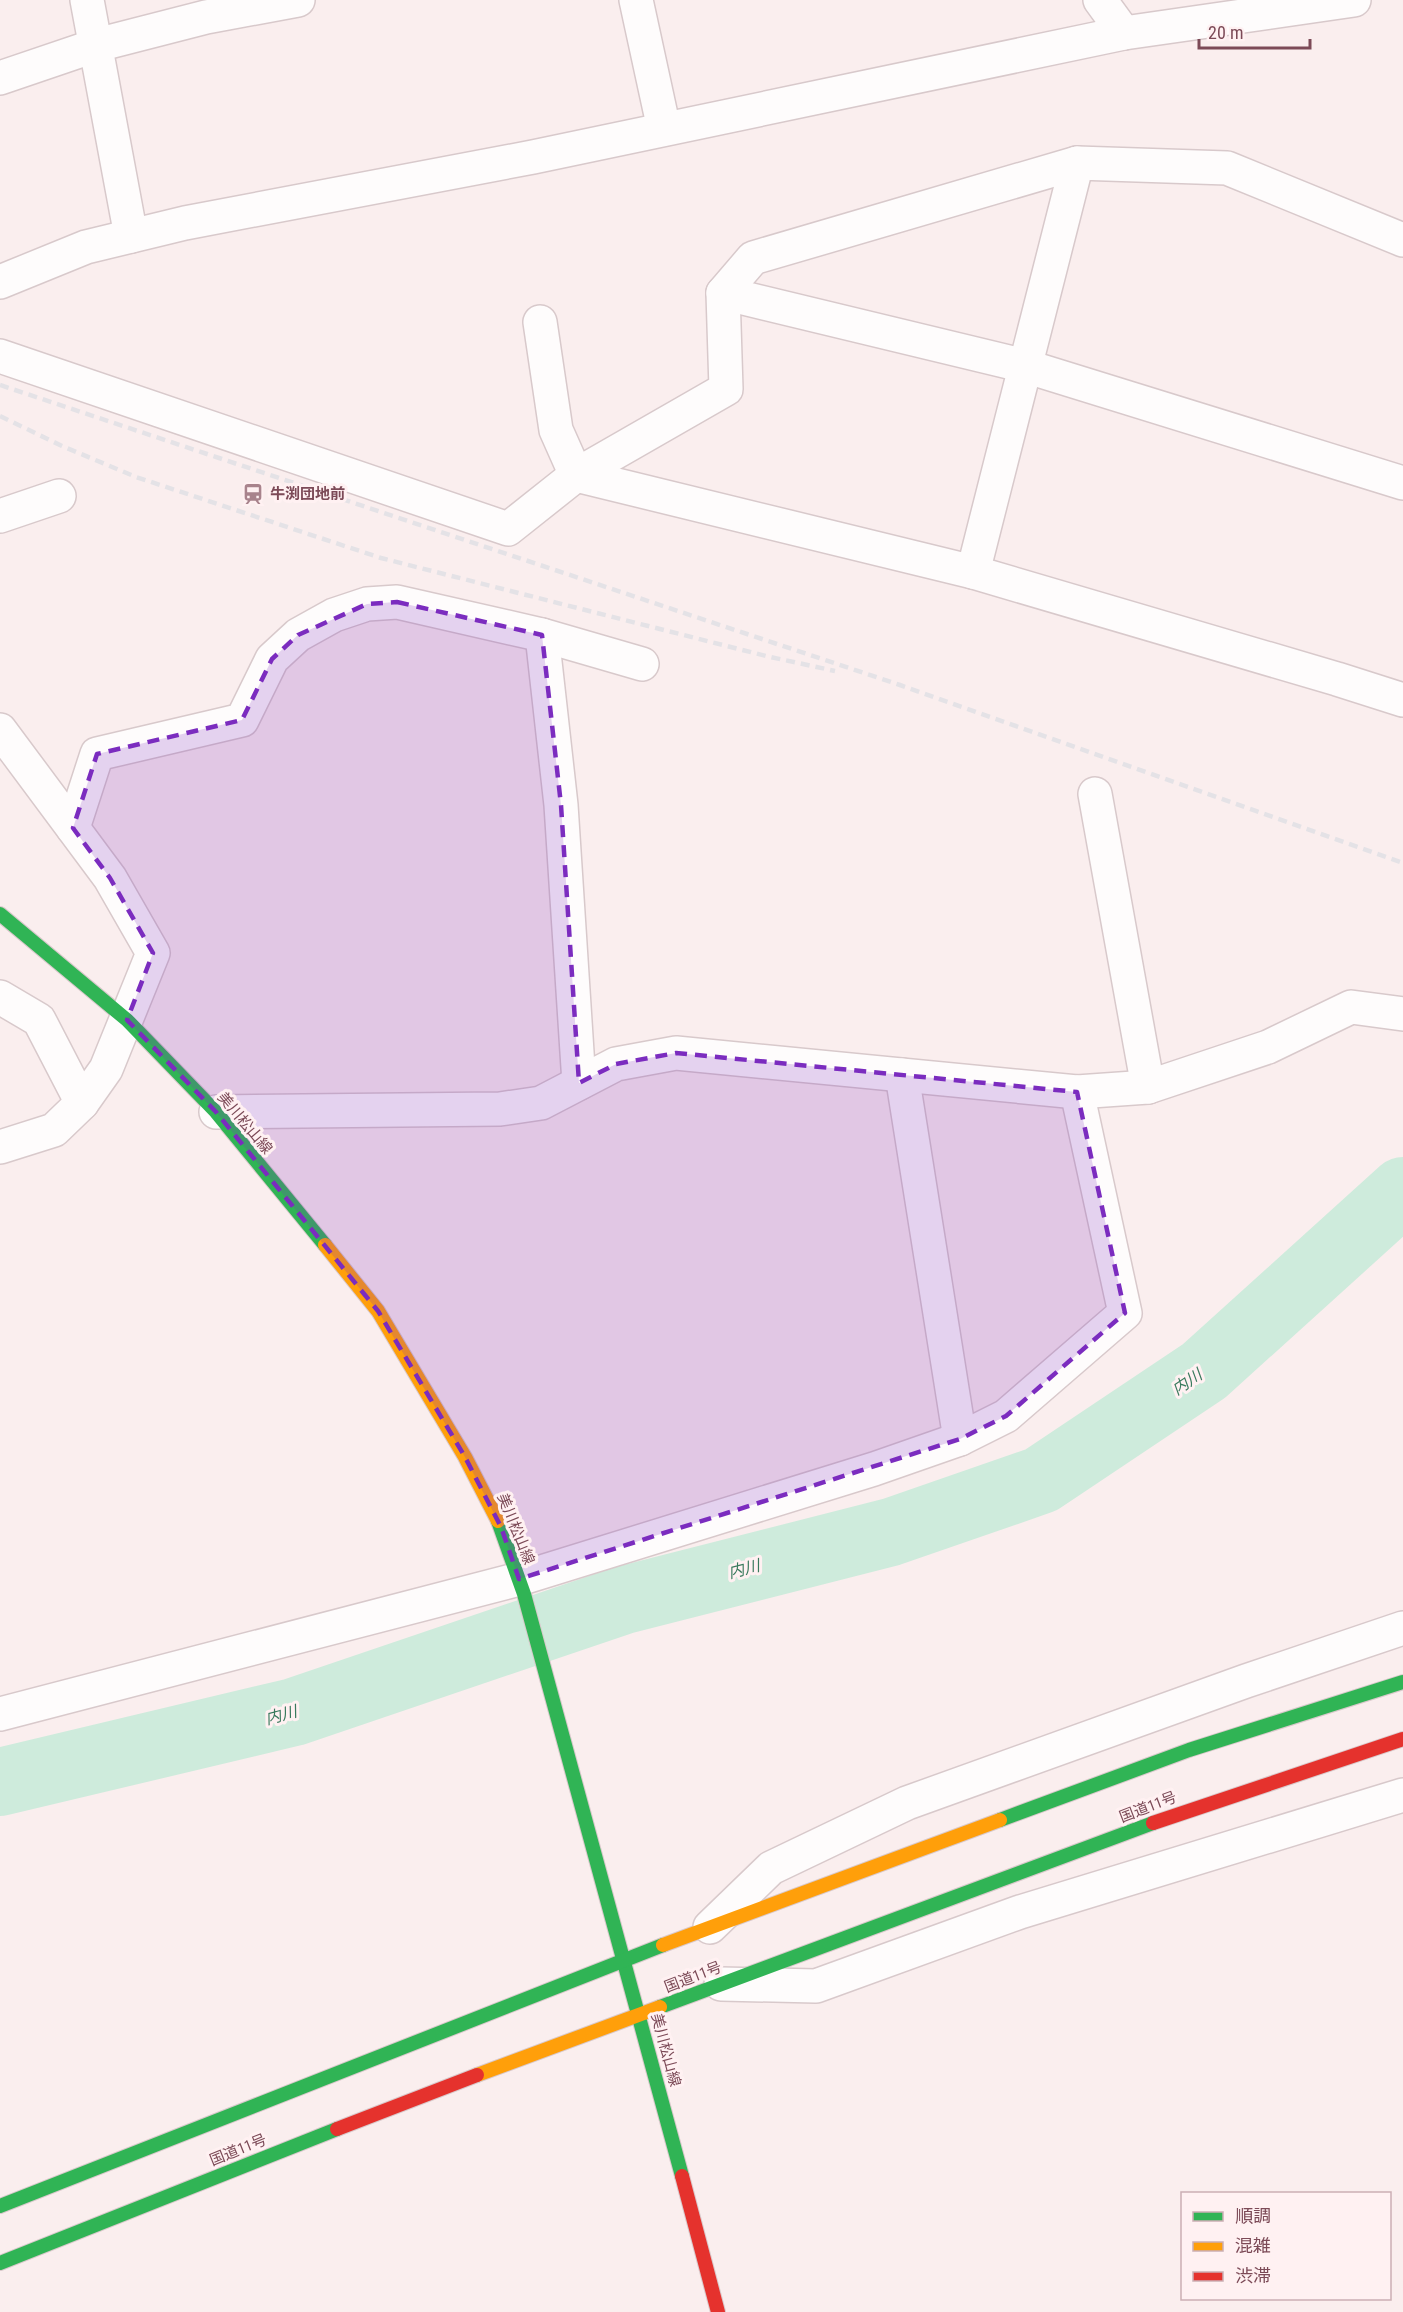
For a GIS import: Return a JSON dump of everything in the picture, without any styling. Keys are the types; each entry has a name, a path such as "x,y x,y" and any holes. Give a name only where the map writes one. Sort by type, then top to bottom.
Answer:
{"main road":[{"name":"美川松山線","path":"0,914 127,1020 216,1112 378,1311 465,1457 501,1527 548,1680 718,2312"},
{"path":"0,2206 624,1959 1189,1750 1403,1682"},
{"name":"国道11号","path":"0,2263 418,2097 1189,1809 1403,1739"}],"street":[{"path":"87,0 130,236"},
{"path":"0,78 97,45 206,16 298,0"},
{"path":"636,0 664,129"},
{"path":"1100,0 1124,33"},
{"path":"0,282 86,247 185,223 534,157 1124,33 1354,0"},
{"path":"0,356 508,529 576,475 726,389 723,292 753,258 1077,163 1227,168 1403,240"},
{"path":"973,572 1077,163"},
{"path":"723,292 1025,366 1403,483"},
{"path":"540,322 556,430 576,475"},
{"path":"576,475 973,572 1403,700"},
{"path":"0,516 59,496"},
{"path":"73,828 98,754 242,720 272,659 298,634 334,615 367,604 397,602 542,635 642,664"},
{"path":"542,635 561,805 579,1083"},
{"path":"0,730 110,879 153,953 106,1069 82,1103 54,1130 0,1146"},
{"path":"1095,794 1148,1087"},
{"path":"0,997 39,1020 82,1103"},
{"path":"216,1112 500,1109 541,1103 616,1064 676,1053 1077,1092 1148,1087 1268,1047 1351,1007 1403,1014"},
{"path":"902,1075 960,1439"},
{"path":"0,1714 521,1587 960,1439 1006,1416 1125,1314 1077,1092"},
{"path":"710,1927 771,1868 907,1803 1246,1681 1403,1628"},
{"path":"721,1984 816,1986 1020,1912 1403,1795"}],"highlighted area":[{"path":"397,602 542,635 561,805 579,1083 616,1064 676,1053 1077,1092 1125,1313 1006,1416 960,1439 519,1579 501,1527 465,1457 378,1311 216,1112 127,1020 153,953 110,878 73,828 97,754 242,720 272,659 298,635 367,604"}],"waterway":[{"name":"内川","path":"0,1782 294,1712 624,1600 891,1532 1041,1480 1204,1371 1403,1191"}],"railway":[{"path":"0,385 900,685 1403,863"},
{"path":"0,416 62,446 136,477 381,558 766,656 835,671"}],"traffic: fast":[{"path":"0,914 127,1020 216,1112 325,1245"},
{"path":"498,1521 524,1594 682,2176"},
{"path":"1000,1820 1189,1750 1403,1682"},
{"path":"660,2007 1153,1823"},
{"path":"0,2206 663,1945"},
{"path":"0,2263 337,2129"}],"traffic: slow":[{"path":"325,1245 378,1311 465,1457 498,1521"},
{"path":"663,1945 1000,1820"},
{"path":"477,2075 660,2007"}],"traffic: jam":[{"path":"1153,1823 1403,1739"},
{"path":"337,2129 477,2075"},
{"path":"682,2176 718,2312"}],"place":[{"name":"牛渕団地前","path":"253,494"}]}
